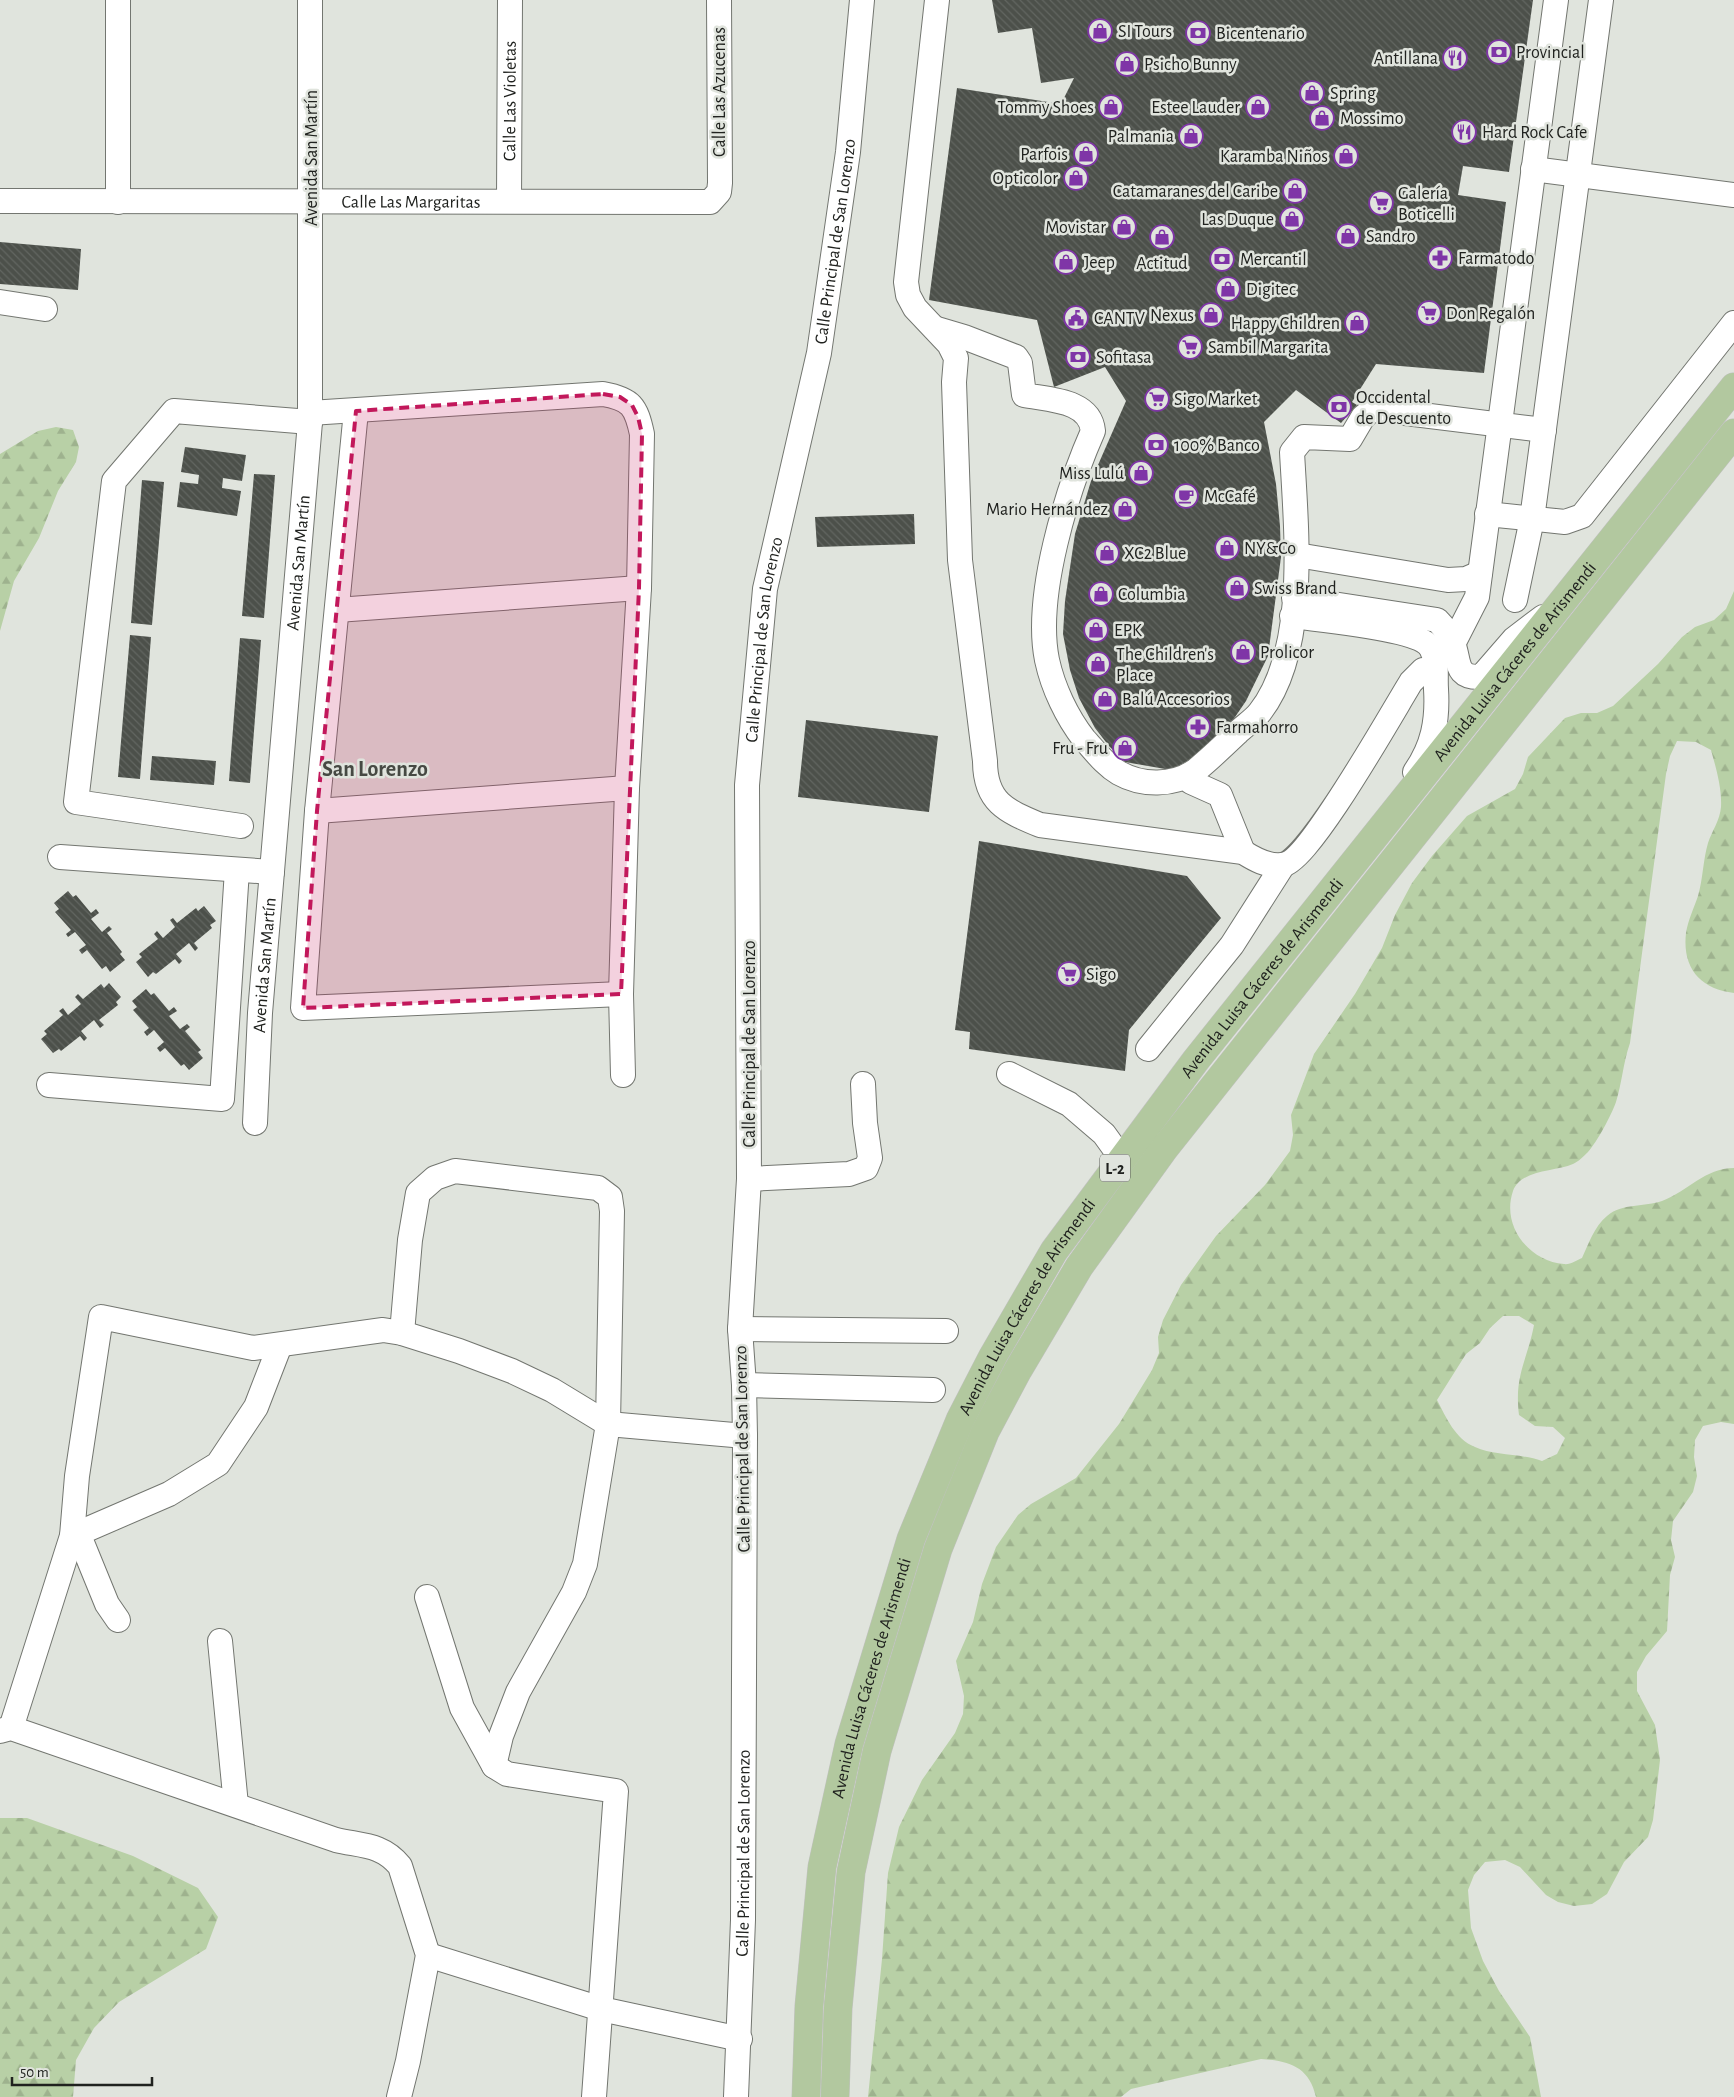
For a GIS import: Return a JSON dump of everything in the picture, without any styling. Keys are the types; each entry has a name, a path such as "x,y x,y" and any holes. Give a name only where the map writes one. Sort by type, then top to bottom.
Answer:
{"main road":[{"name":"Avenida Luisa Cáceres de Arismendi","path":"806,2097 809,2006 822,1867 849,1744 911,1539 960,1420 993,1356 1054,1251 1196,1060 1734,386"},
{"name":"Avenida Luisa Cáceres de Arismendi","path":"835,2097 838,2008 851,1872 877,1752 938,1549 986,1432 1018,1370 1079,1267 1164,1149 1734,433"}],"street":[{"path":"118,0 118,202"},
{"name":"Avenida San Martín","path":"255,1123 260,1013 310,418 312,203 310,0"},
{"name":"Calle Las Violetas","path":"509,201 510,0"},
{"name":"Calle Las Azucenas","path":"719,0 720,183"},
{"name":"Calle Principal de San Lorenzo","path":"736,2097 740,2039 743,1920 745,1436 740,1329 749,1179 748,785 765,589 819,352 848,152 862,0"},
{"path":"937,0 906,282 908,295 916,308 937,329 949,344 956,358 954,382 960,560 986,761 985,778 995,800 1014,815 1040,825 1242,852 1259,862 1283,866"},
{"path":"1453,644 1477,597 1556,0"},
{"path":"1515,600 1532,519 1601,0"},
{"path":"1533,168 1734,195"},
{"name":"Calle Las Margaritas","path":"0,201 312,203 509,201 710,202 719,192 720,183"},
{"path":"0,302 45,309"},
{"path":"1487,514 1565,522 1582,516 1734,323"},
{"path":"937,329 1016,357 1020,363 1024,395 1068,404 1085,411 1092,421 1093,432 1066,503 1057,538 1045,628 1047,660 1061,702 1077,730 1099,757 1117,772 1143,782 1166,782 1187,776 1214,756 1259,712 1274,687 1288,649 1293,607 1297,555 1292,452 1297,443 1304,438 1350,439 1363,417 1373,409 1544,430"},
{"path":"240,826 76,802 114,481 174,411 310,418 356,411 578,395 603,394 620,397 632,405 638,417 642,434 639,588 627,788 621,994 623,1074"},
{"path":"356,411 317,811 303,1008 621,994"},
{"path":"1297,555 1448,580 1466,579 1480,573"},
{"path":"337,610 639,588"},
{"path":"1293,607 1425,616 1437,620 1446,629 1453,644 1457,664 1464,674 1471,678 1481,677 1514,639 1562,602"},
{"path":"1293,607 1420,638 1430,646 1435,657 1437,709 1436,727 1430,748 1330,893"},
{"path":"1148,1049 1232,945 1283,866 1296,858 1308,844 1411,682 1423,670 1435,674"},
{"path":"1187,776 1191,782 1220,795 1242,852"},
{"path":"317,811 627,788"},
{"path":"60,858 272,872"},
{"path":"49,1084 222,1100 237,870"},
{"path":"1009,1074 1069,1104 1104,1134 1122,1159"},
{"path":"749,1179 850,1174 866,1168 870,1158 865,1123 863,1084"},
{"path":"402,1333 410,1240 418,1193 436,1178 455,1171 598,1188 610,1197 612,1211 608,1424 584,1564 574,1592 518,1692 501,1736 494,1766"},
{"path":"399,2097 408,2061 428,1954 400,1866 393,1857 382,1849 336,1840 236,1805 6,1730 75,1534 77,1476 101,1317 253,1348 383,1330 402,1333 459,1351 512,1371 552,1390 608,1424 745,1436"},
{"path":"740,1329 946,1331"},
{"path":"75,1534 169,1494 218,1464 256,1407 280,1345"},
{"path":"744,1385 933,1390"},
{"path":"75,1534 106,1604 118,1620"},
{"path":"427,1597 462,1708 494,1766 507,1774 616,1791 594,2097"},
{"path":"220,1641 236,1805"},
{"path":"428,1954 601,2009 740,2039"}],"highlighted area":[{"path":"603,394 620,397 632,405 638,417 642,434 639,588 621,994 303,1008 317,811 356,411"}],"green space":[{"path":"56,427 73,430 79,447 76,462 58,491 39,538 14,581 0,631 0,454 38,431"},
{"path":"1734,591 1734,993 1722,991 1703,981 1690,966 1687,957 1687,928 1698,896 1706,849 1719,816 1721,793 1711,750 1696,742 1677,741 1670,756 1666,774 1630,1043 1616,1102 1592,1148 1585,1155 1566,1167 1539,1172 1523,1179 1513,1191 1510,1204 1511,1217 1515,1229 1529,1249 1551,1261 1569,1264 1582,1258 1599,1225 1613,1212 1627,1207 1662,1201 1705,1176 1724,1169 1734,1168 1734,1424 1721,1422 1703,1426 1695,1440 1694,1457 1697,1476 1693,1492 1673,1521 1671,1540 1675,1557 1670,1575 1667,1631 1646,1656 1637,1672 1637,1691 1655,1725 1660,1760 1653,1820 1648,1837 1624,1862 1607,1894 1592,1904 1574,1906 1558,1902 1546,1895 1520,1867 1505,1860 1485,1862 1474,1875 1468,1890 1471,1928 1483,1961 1499,1991 1530,2037 1541,2097 1316,2097 1309,2079 1303,2072 1289,2064 1261,2059 1131,2089 1121,2097 868,2097 882,1959 888,1873 899,1827 922,1780 955,1733 963,1714 964,1696 956,1661 973,1622 982,1584 996,1547 1018,1515 1031,1504 1076,1478 1119,1424 1152,1370 1159,1353 1158,1337 1163,1320 1181,1285 1216,1236 1265,1185 1290,1151 1293,1135 1291,1115 1314,1054 1355,994 1382,948 1395,915 1412,883 1432,856 1467,816 1515,789 1523,774 1528,757 1565,718 1581,713 1597,713 1613,706 1658,664 1682,637 1695,627 1714,620 1726,609","holes":["1503,1316 1519,1316 1534,1325 1518,1390 1519,1415 1535,1426 1553,1427 1565,1438 1557,1454 1542,1461 1534,1458 1490,1452 1468,1443 1452,1427 1437,1400 1466,1354 1480,1343 1490,1328"]},
{"path":"0,1818 27,1818 133,1856 198,1888 218,1917 206,1949 119,2002 94,2028 76,2060 73,2097 0,2097"}],"building":[{"path":"992,0 1533,0 1509,172 1463,166 1458,195 1506,202 1484,373 1376,364 1352,402 1357,405 1341,423 1296,390 1264,422 1276,484 1281,557 1268,656 1246,701 1233,720 1215,739 1191,759 1171,770 1125,762 1109,746 1095,728 1079,698 1070,670 1063,634 1065,601 1075,534 1091,481 1126,401 1105,367 1054,387 1037,320 929,300 957,88 1061,104 1074,78 1041,83 1032,28 998,33"},
{"path":"0,242 81,249 78,290 0,284"},
{"path":"185,447 246,455 242,481 223,478 222,488 241,491 237,516 177,507 180,482 198,484 199,475 181,472"},
{"path":"254,474 275,475 264,618 242,616"},
{"path":"142,480 164,482 152,625 131,623"},
{"path":"914,514 915,544 817,547 815,517"},
{"path":"130,635 151,637 140,779 118,777"},
{"path":"240,638 261,640 250,783 229,781"},
{"path":"806,720 938,736 929,812 798,797"},
{"path":"152,756 216,761 214,785 150,780"},
{"name":"Sigo","path":"979,841 1187,876 1221,918 1129,1030 1125,1071 969,1049 970,1032 955,1030"},
{"path":"68,891 73,897 76,895 91,913 96,909 99,913 91,919 102,932 109,926 112,929 107,933 122,952 120,954 125,960 110,972 106,966 102,969 87,950 82,954 79,950 86,945 75,932 68,937 66,934 71,930 55,912 59,909 54,903"},
{"path":"204,906 216,921 210,925 212,928 194,943 198,948 195,951 189,943 176,954 182,961 179,964 175,959 156,974 153,972 148,977 136,962 142,957 139,954 158,939 154,934 157,931 163,938 175,927 170,920 173,918 177,923 196,908 198,911"},
{"path":"109,983 121,997 116,1002 118,1005 99,1020 104,1025 100,1028 94,1020 81,1031 87,1038 84,1041 80,1036 61,1051 59,1049 53,1053 41,1039 47,1034 44,1031 63,1015 59,1011 63,1008 68,1015 81,1004 75,997 78,994 83,999 101,984 104,988"},
{"path":"146,989 151,995 154,993 169,1011 174,1007 177,1011 169,1016 180,1029 187,1024 190,1027 185,1031 201,1050 198,1052 203,1058 189,1070 184,1064 181,1066 165,1048 160,1052 157,1048 164,1042 154,1030 147,1036 144,1032 149,1028 133,1010 137,1007 132,1001"}],"place":[{"name":"SI Tours","path":"1100,31"},
{"name":"Bicentenario","path":"1198,33"},
{"name":"Provincial","path":"1499,52"},
{"name":"Antillana","path":"1455,58"},
{"name":"Psicho Bunny","path":"1127,64"},
{"name":"Spring","path":"1312,93"},
{"name":"Tommy Shoes","path":"1111,107"},
{"name":"Estee Lauder","path":"1258,107"},
{"name":"Mossimo","path":"1322,118"},
{"name":"Hard Rock Cafe","path":"1464,132"},
{"name":"Palmania","path":"1191,136"},
{"name":"Parfois","path":"1086,154"},
{"name":"Karamba Niños","path":"1346,156"},
{"name":"Opticolor","path":"1076,178"},
{"name":"Catamaranes del Caribe","path":"1295,191"},
{"name":"Galería Boticelli","path":"1381,203"},
{"name":"Las Duque","path":"1292,219"},
{"name":"Movistar","path":"1124,227"},
{"name":"Sandro","path":"1348,236"},
{"name":"Actitud","path":"1162,237"},
{"name":"Farmatodo","path":"1440,258"},
{"name":"Mercantil","path":"1222,259"},
{"name":"Jeep","path":"1066,262"},
{"name":"Digitec","path":"1228,289"},
{"name":"Don Regalón","path":"1429,313"},
{"name":"Nexus","path":"1211,315"},
{"name":"CANTV","path":"1076,318"},
{"name":"Happy Children","path":"1357,323"},
{"name":"Sambil Margarita","path":"1190,347"},
{"name":"Sofitasa","path":"1078,357"},
{"name":"Sigo Market","path":"1157,399"},
{"name":"Occidental de Descuento","path":"1339,407"},
{"name":"100% Banco","path":"1156,445"},
{"name":"Miss Lulú","path":"1141,473"},
{"name":"McCafé","path":"1186,496"},
{"name":"Mario Hernández","path":"1125,509"},
{"name":"NY&Co","path":"1227,548"},
{"name":"XC2 Blue","path":"1107,553"},
{"name":"Swiss Brand","path":"1237,588"},
{"name":"Columbia","path":"1101,594"},
{"name":"EPK","path":"1096,630"},
{"name":"Prolicor","path":"1243,652"},
{"name":"The Children's Place","path":"1098,664"},
{"name":"Balú Accesorios","path":"1105,699"},
{"name":"Farmahorro","path":"1198,727"},
{"name":"Fru - Fru","path":"1125,748"},
{"name":"Sigo","path":"1069,974"}],"district":[{"name":"San Lorenzo","path":"375,768"}]}
